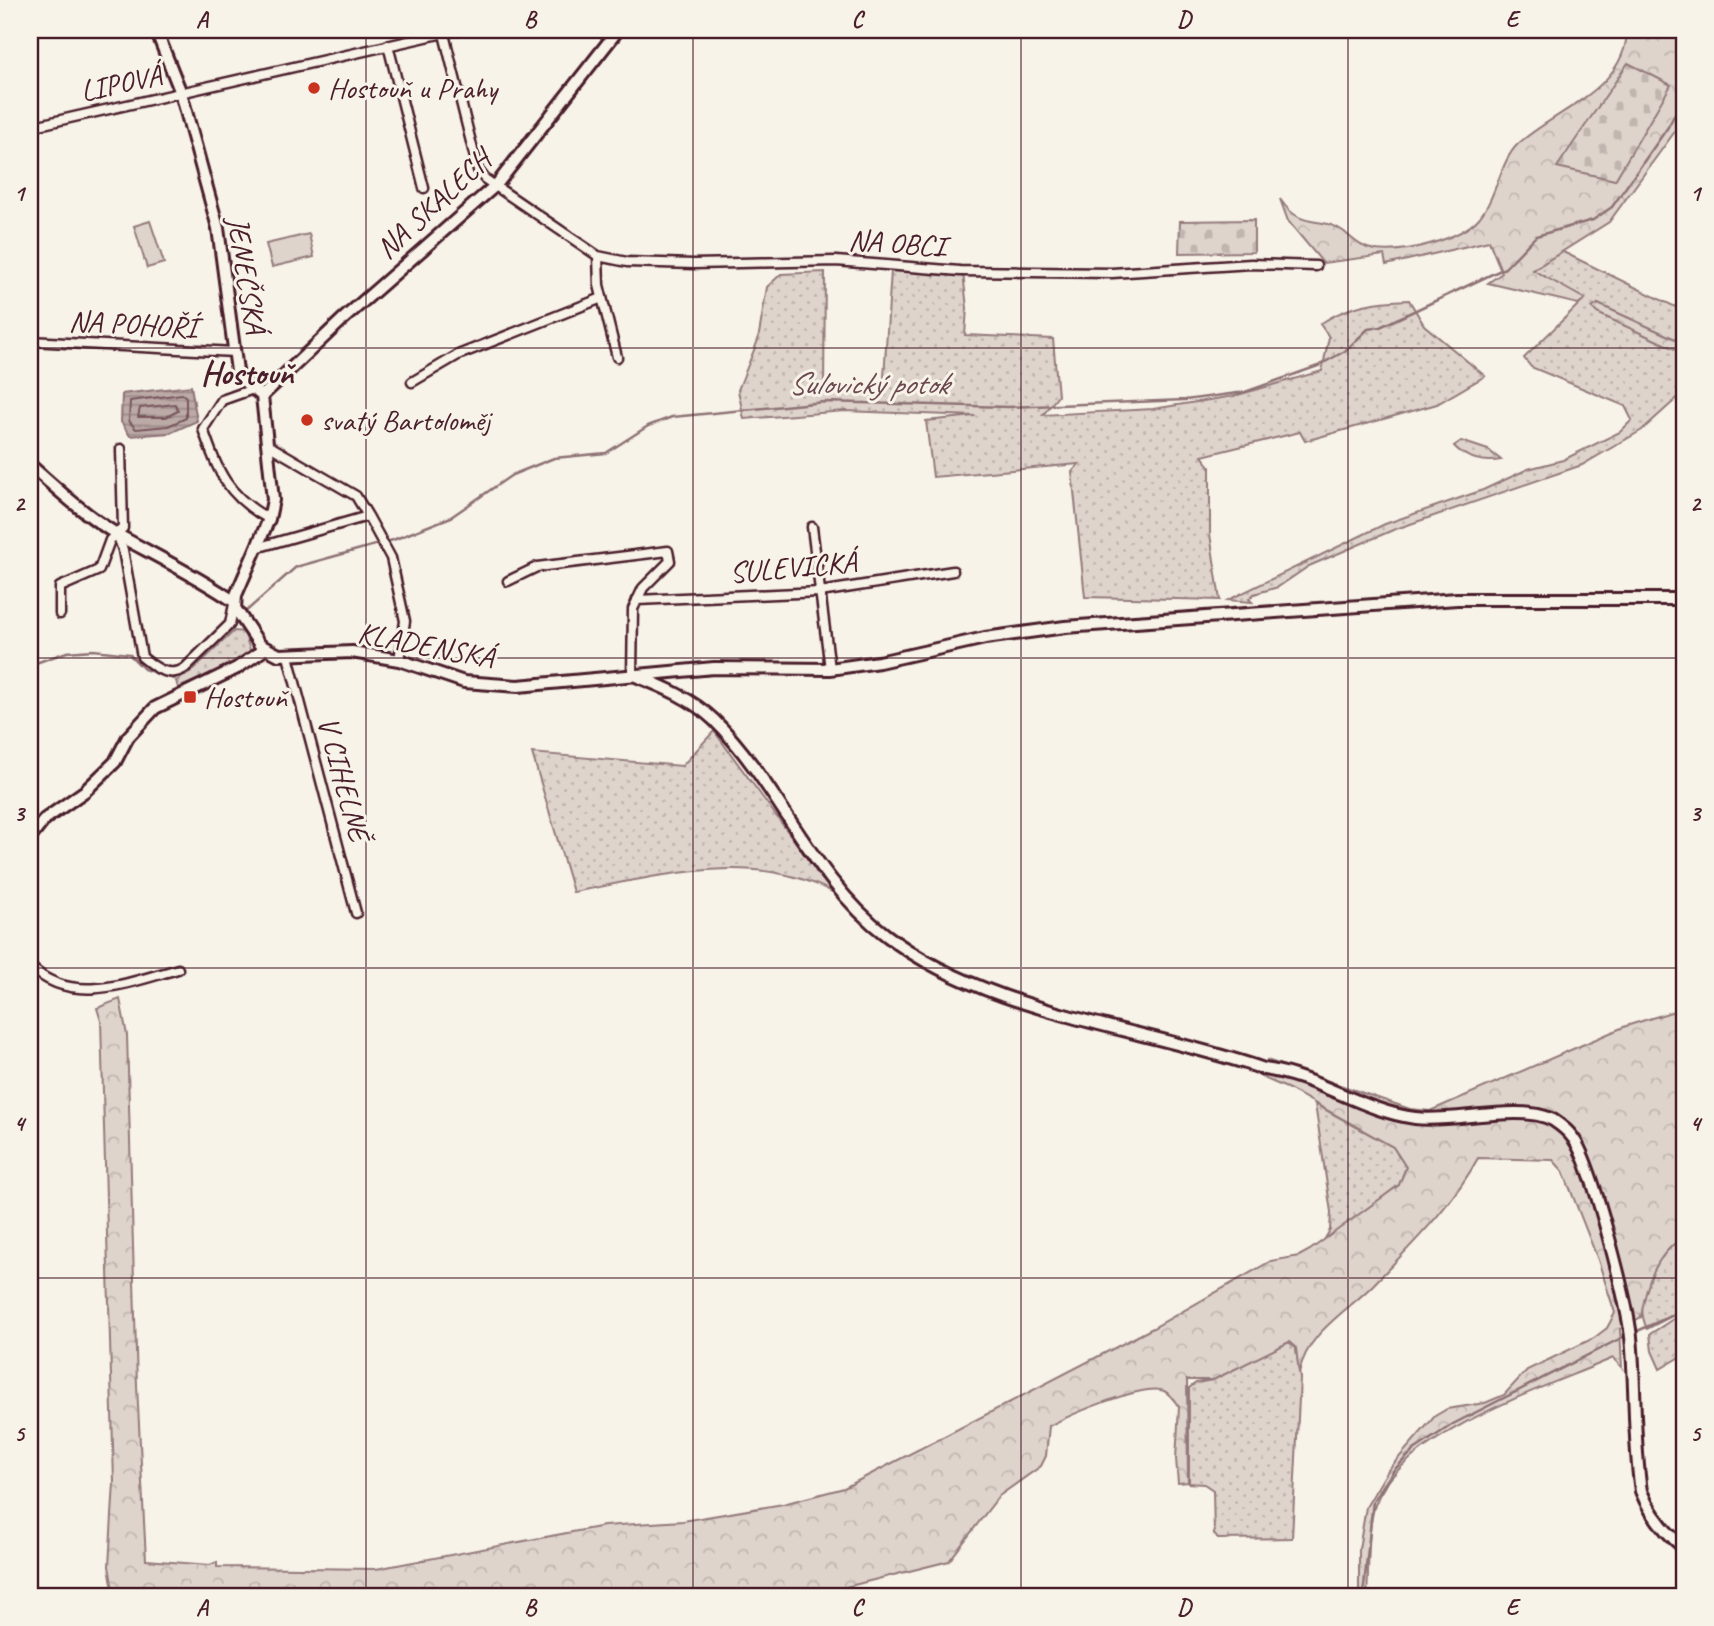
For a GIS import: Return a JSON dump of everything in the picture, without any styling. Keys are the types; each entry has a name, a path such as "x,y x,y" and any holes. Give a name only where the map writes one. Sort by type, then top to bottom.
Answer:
{"street":[{"name":"JENEČSKÁ","path":"156,30 181,93 218,228 234,352 240,378 259,392"},
{"name":"LIPOVÁ","path":"30,127 457,30"},
{"name":"NA SKALECH","path":"259,392 497,184 618,30"},
{"name":"NA OBCI","path":"444,31 478,170 485,179 497,184 598,256 627,262 694,264 835,261 983,271 1136,272 1251,264 1315,265"},
{"path":"388,45 424,188"},
{"path":"598,256 602,298 617,357"},
{"path":"412,382 458,355 602,298"},
{"name":"NA POHOŘÍ","path":"30,341 234,352"},
{"path":"117,534 123,550 142,657 152,666 168,673 178,673 230,624 235,602 269,519 273,500 268,445 259,392 222,400 203,429 221,475 244,506 269,519"},
{"path":"268,445 356,496 391,558 405,621 399,660"},
{"path":"60,614 60,587 99,570 110,540 122,528 121,449"},
{"path":"30,465 73,504 117,534 196,574 235,602 241,619 265,649 237,668 159,704 128,737 113,764 85,791 45,819 30,838"},
{"path":"256,548 368,516"},
{"path":"812,527 830,668"},
{"path":"508,582 537,567 668,551 670,561 667,566 651,579 637,600 630,632 632,674"},
{"name":"SULEVICKÁ","path":"637,600 820,592 953,571"},
{"name":"KLADENSKÁ","path":"265,649 288,656 352,652 399,660 464,682 518,686 714,668 830,668 879,662 950,646 1065,627 1457,599 1684,599"},
{"name":"V CIHELNĚ","path":"288,656 356,913"},
{"name":"KLADENSKÁ","path":"632,674 672,690 713,720 847,898 882,933 925,962 1006,996 1264,1069 1289,1073 1395,1113 1415,1118 1453,1119 1523,1114 1552,1120 1573,1138 1587,1170 1628,1316 1641,1491 1647,1507 1659,1524 1684,1548"},
{"path":"30,966 41,978 70,989 102,989 178,970"}],"green space":[{"path":"1627,30 1684,30 1684,119 1609,222 1533,270 1585,299 1578,304 1488,283 1502,273 1489,241 1386,265 1384,255 1323,263 1288,221 1280,199 1296,216 1335,226 1361,245 1375,250 1400,250 1430,244 1459,233 1479,218 1485,209 1507,160 1518,144 1586,96 1615,68 1624,51"},
{"path":"1628,63 1671,85 1615,180 1557,167"},
{"path":"1254,220 1254,252 1179,253 1180,221"},
{"path":"150,221 164,263 147,268 134,226"},
{"path":"309,234 314,257 272,267 266,244"},
{"path":"1561,251 1684,311 1684,343 1598,304 1597,313 1684,353 1684,392 1642,430 1582,465 1393,530 1309,566 1278,587 1254,594 1249,599 1252,602 1228,600 1385,524 1483,490 1528,469 1563,460 1620,432 1632,420 1625,406 1531,367 1524,358 1584,299 1532,271"},
{"path":"891,271 963,273 967,308 965,335 1053,339 1058,396 1043,415 1153,409 1234,396 1322,371 1329,337 1320,324 1352,308 1385,302 1409,300 1424,325 1485,376 1437,404 1305,441 1300,432 1202,456 1210,466 1210,534 1220,600 1085,597 1072,472 1079,464 933,477 926,421 975,416 845,411 744,419 738,390 758,340 767,287 781,274 825,272 824,389 883,392"},
{"path":"1598,304 1684,343 1684,353 1597,313 1592,308"},
{"path":"1461,441 1488,450 1501,460 1488,461 1470,457 1454,446"},
{"path":"234,631 244,632 251,653 234,665 178,688 176,681 190,673"},
{"path":"714,731 832,892 802,879 771,872 738,869 671,874 573,892 532,753 682,766"},
{"path":"120,999 127,1035 137,1386 146,1560 210,1565 217,1562 217,1567 376,1569 604,1526 683,1521 783,1504 844,1488 1153,1328 1271,1261 1299,1256 1310,1250 1399,1185 1406,1167 1393,1147 1289,1089 1261,1077 1267,1060 1410,1109 1430,1111 1626,1026 1684,1008 1684,1237 1666,1252 1653,1271 1641,1317 1620,1329 1622,1368 1613,1358 1479,1415 1444,1434 1414,1456 1390,1479 1372,1515 1367,1596 1359,1596 1359,1549 1366,1507 1388,1470 1435,1416 1447,1409 1485,1403 1504,1395 1527,1370 1594,1338 1607,1328 1615,1313 1598,1260 1563,1171 1553,1160 1478,1158 1456,1192 1430,1224 1374,1284 1319,1334 1303,1359 1299,1373 1296,1348 1289,1342 1213,1380 1187,1380 1188,1482 1178,1483 1176,1459 1179,1407 1176,1402 1164,1391 1140,1391 1124,1395 1049,1426 1046,1456 1041,1466 999,1496 949,1561 810,1596 114,1596 109,1566 114,1482 101,1021 97,1008"},
{"path":"1315,1104 1393,1147 1406,1167 1399,1185 1323,1242 1330,1230 1331,1212"},
{"path":"1684,1237 1684,1310 1647,1329 1643,1304 1649,1277 1664,1254"},
{"path":"1684,1312 1684,1355 1660,1369 1652,1351 1650,1334"},
{"path":"1289,1342 1296,1348 1300,1378 1292,1538 1218,1539 1214,1534 1213,1490 1204,1484 1189,1483 1189,1388 1196,1383 1213,1380"}],"water":[{"path":"191,386 197,421 170,433 130,436 121,422 122,394"}],"waterway":[{"name":"Sulovický potok","path":"242,615 296,567 393,540 451,517 512,475 554,458 606,453 648,426 672,417 824,402 1008,407 1185,400 1245,392 1318,366 1345,351 1368,329 1380,327 1505,268 1536,236 1593,220 1612,207 1668,127 1684,97"},
{"name":"Sulovický potok","path":"221,638 238,620"},
{"name":"Sulovický potok","path":"30,665 67,652 93,650 129,654 144,669 174,679 179,675"},
{"path":"1633,1333 1684,1310"},
{"path":"1363,1596 1373,1501 1394,1470 1414,1450 1453,1424 1627,1335"}],"place":[{"name":"Hostouň u Prahy","path":"314,88"},
{"name":"svatý Bartoloměj","path":"307,420"},
{"name":"Hostouň","path":"190,697"}],"district":[{"name":"Hostouň","path":"247,373"}]}
